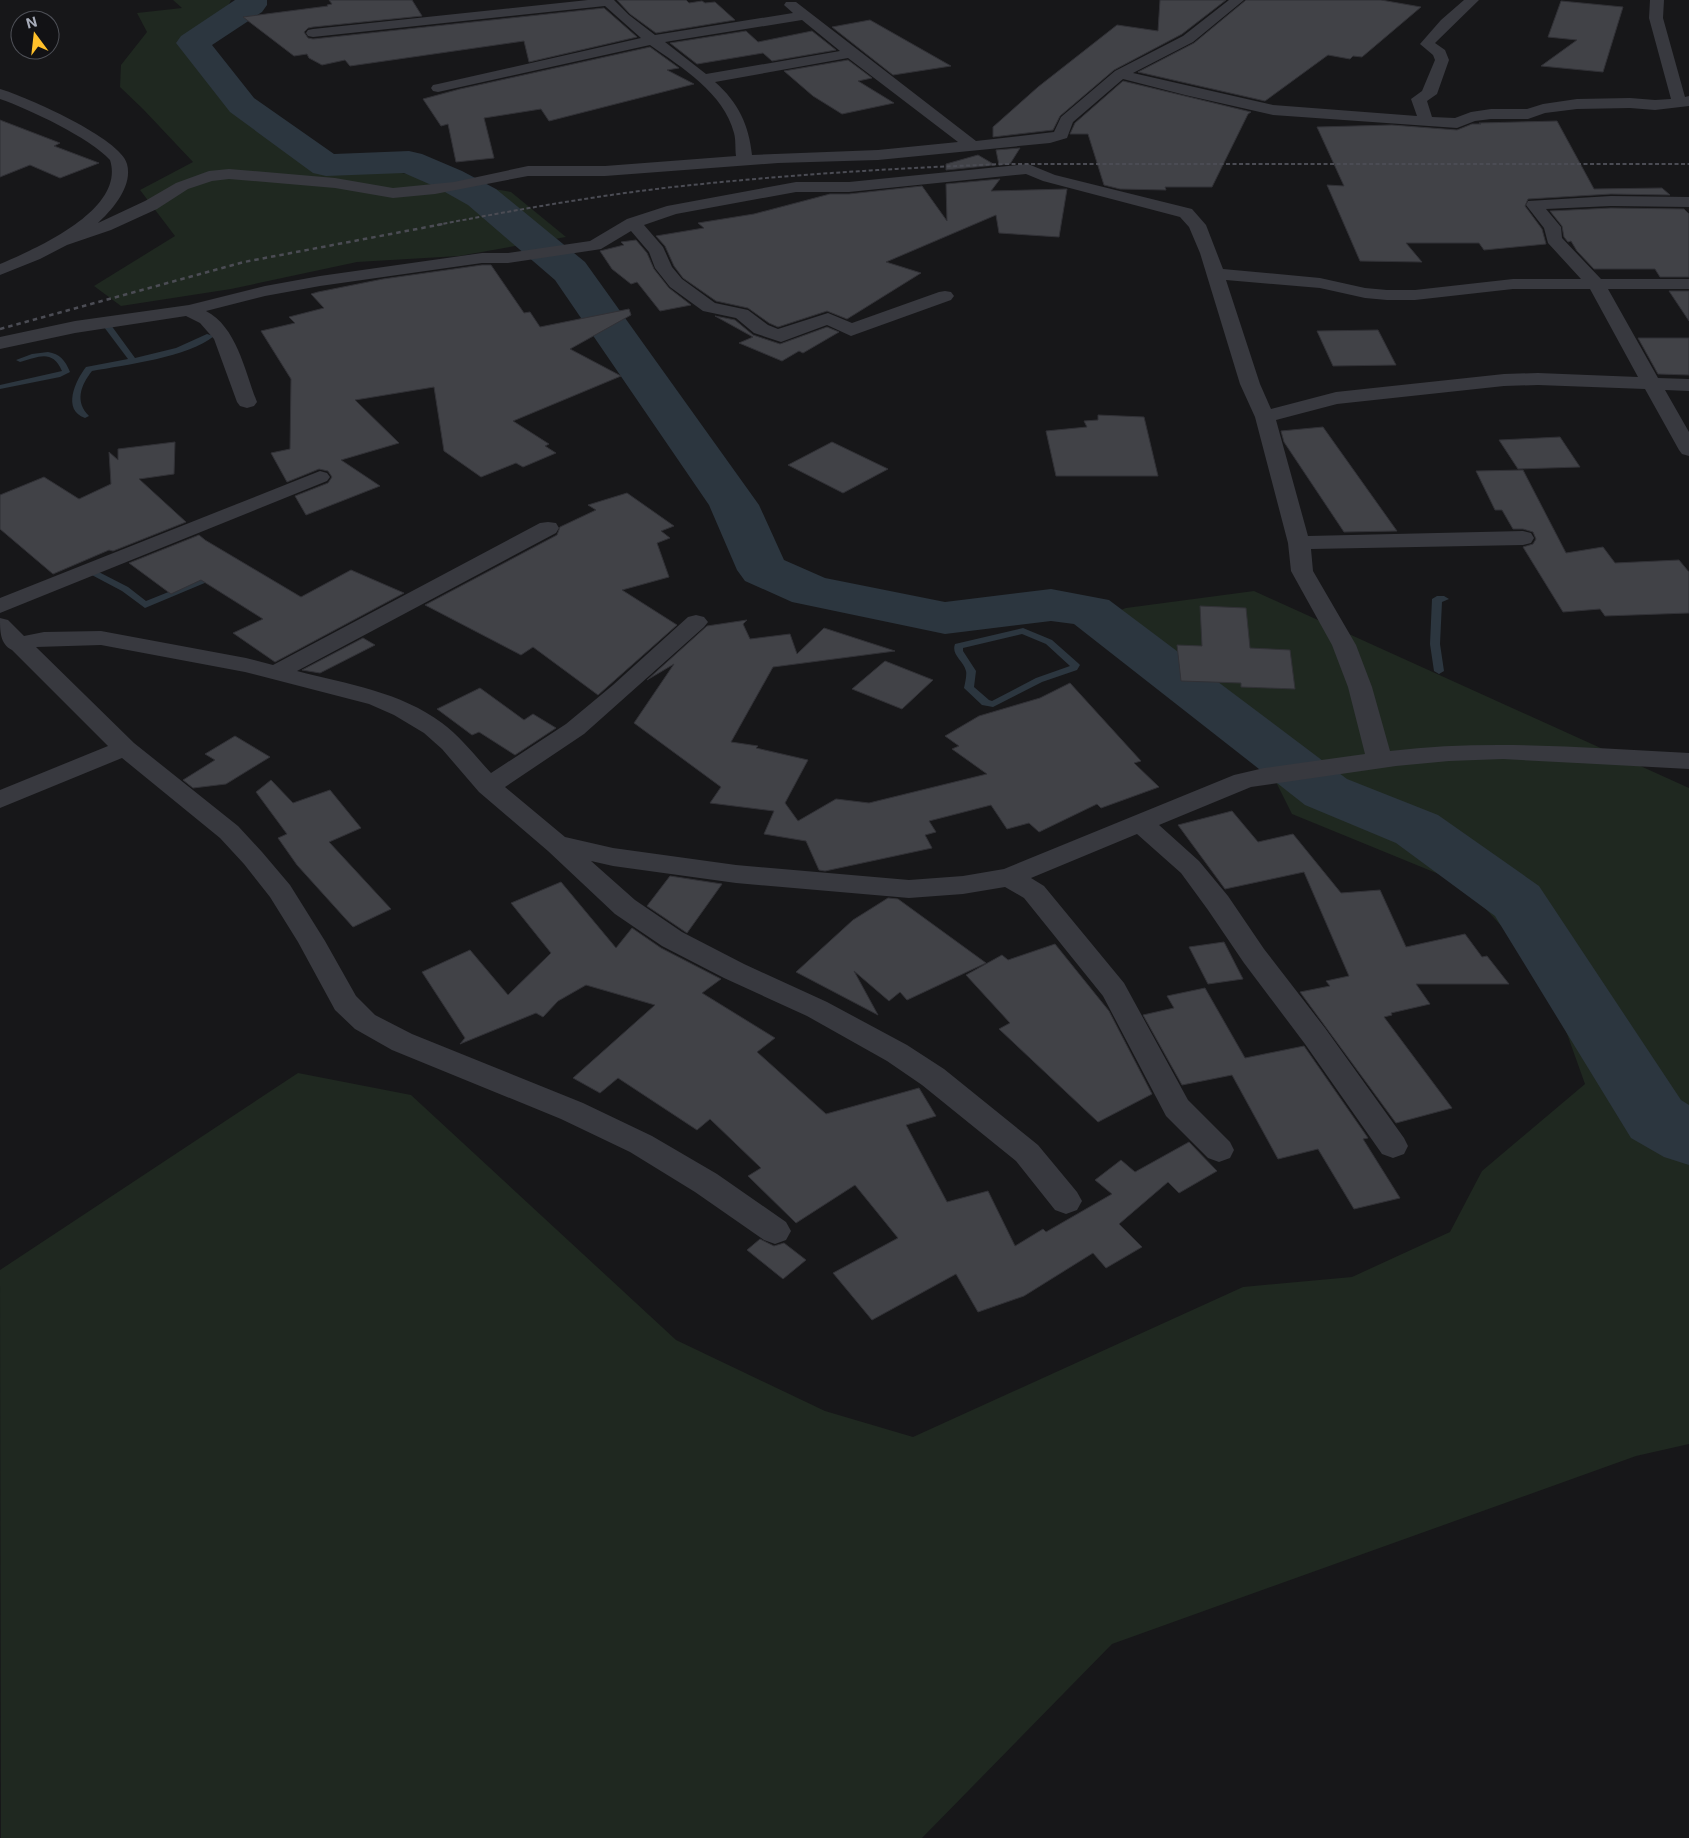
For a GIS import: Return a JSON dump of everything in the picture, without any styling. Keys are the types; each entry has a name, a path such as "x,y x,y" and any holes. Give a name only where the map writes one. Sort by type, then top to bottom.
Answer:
{"street":[{"path":"784,0 973,146"},
{"path":"0,270 65,240 151,205 182,186 209,176 229,174 335,184 394,192 435,190 528,171 633,170 744,160 878,155 1036,140 1061,135 1066,120 1120,74 1188,39 1237,0"},
{"path":"1426,121 1419,99 1429,94 1442,60 1440,53 1427,44 1446,23 1472,0"},
{"path":"1120,74 1185,91 1273,110 1457,123 1471,117 1491,114 1528,114 1543,109 1577,104 1630,103 1655,105 1684,101 1669,70 1656,18 1656,0"},
{"path":"313,33 607,1 636,29 704,79 719,94 740,129 745,143 744,160"},
{"path":"438,88 652,40 805,15"},
{"path":"704,79 851,53"},
{"path":"0,94 58,119 98,143 118,159 120,173 116,192 100,211 65,240"},
{"path":"0,343 75,327 190,310 265,290 482,258 508,258 595,245 633,223 673,210 796,187 849,187 1028,169 1049,178 1186,213 1197,225 1216,274 1250,384 1265,416 1299,543 1302,571 1344,645 1360,687 1379,761"},
{"path":"1689,202 1611,201 1534,205 1552,227 1554,239 1595,283 1654,384 1689,450"},
{"path":"633,223 657,251 664,268 683,289 709,307 742,314 761,330 781,336 786,332 828,318 851,330 945,296"},
{"path":"1216,274 1320,283 1365,293 1387,295 1425,294 1495,285 1689,284"},
{"path":"190,310 207,320 223,338 247,402"},
{"path":"1265,416 1336,398 1504,380 1538,379 1689,385"},
{"path":"0,606 320,477"},
{"path":"276,673 548,528"},
{"path":"1299,543 1523,538"},
{"path":"488,786 532,760 574,730 622,690 696,622"},
{"path":"0,625 125,748 229,832 253,858 280,891 311,941 345,1003 366,1022 402,1042 572,1111 641,1144 706,1183 775,1231"},
{"path":"18,644 44,639 101,638 205,656 378,699 403,710 433,728 488,786 556,844 625,908 672,938 734,971 817,1009 897,1053 933,1077 1027,1153 1066,1201"},
{"path":"0,800 125,748"},
{"path":"556,844 613,857 736,874 909,889 963,885 1009,876 1243,781 1264,776 1429,755 1477,752 1539,753 1689,761"},
{"path":"1140,823 1190,867 1315,1036 1393,1146"},
{"path":"1009,876 1034,892 1114,990 1178,1108 1219,1150"}],"shaded area":[{"path":"173,0 231,0 200,63 338,162 511,192 566,237 459,256 357,262 231,289 121,306 94,286 175,236 140,190 193,162 120,87 121,65 147,32 137,13 182,8"},
{"path":"1254,591 1689,788 1689,1444 1636,1456 1112,1644 922,1838 1,1838 0,1270 298,1073 411,1095 676,1340 825,1411 913,1437 1243,1287 1352,1277 1450,1232 1482,1171 1585,1084 1546,975 1463,884 1292,814 1257,744 1185,700 1087,623 1126,608"}],"building":[{"path":"329,0 412,0 422,16 313,27 308,28 304,32 308,38 604,8 637,37 529,62 524,41 350,66 345,60 322,65 309,58 307,54 294,56 243,17 328,6 332,4"},
{"path":"617,0 686,0 689,3 715,2 735,20 656,33 630,14"},
{"path":"1160,0 1226,0 1182,34 1114,70 1060,116 1053,130 993,137 993,127 1038,87 1117,25 1158,31"},
{"path":"1246,0 1381,0 1421,7 1362,57 1353,56 1350,59 1328,55 1265,101 1138,72 1194,43"},
{"path":"1561,1 1623,7 1603,72 1541,66 1577,40 1548,37"},
{"path":"870,20 951,66 893,75 832,27"},
{"path":"746,31 758,42 812,31 836,50 772,61 763,53 697,64 670,43"},
{"path":"650,47 679,68 667,70 694,84 549,121 541,109 484,118 494,158 456,162 448,124 441,126 423,99 460,89"},
{"path":"848,60 872,78 858,81 894,103 842,114 813,96 784,71"},
{"path":"1123,81 1251,112 1248,114 1212,187 1165,187 1166,190 1120,189 1104,185 1088,134 1070,134 1075,123"},
{"path":"0,120 60,143 54,146 99,163 60,178 30,165 0,177"},
{"path":"1557,121 1594,189 1662,188 1670,195 1611,194 1528,199 1525,206 1542,229 1546,244 1484,250 1479,243 1406,243 1422,262 1360,261 1327,185 1344,186 1317,127 1392,125 1457,130 1472,124 1481,124 1479,123"},
{"path":"1020,148 1010,164 999,165 996,150"},
{"path":"978,155 995,165 946,170 946,164"},
{"path":"1000,179 991,191 1067,189 1059,237 999,233 996,215 886,262 921,273 847,319 827,311 778,327 748,308 716,301 683,278 674,266 665,246 656,236 704,228 698,223 754,214 830,194 849,194 922,186 947,221 946,184"},
{"path":"1611,208 1684,209 1689,214 1689,277 1660,277 1655,269 1594,269 1577,251 1571,241 1568,242 1564,237 1562,226 1550,211"},
{"path":"636,240 647,253 654,269 669,288 691,305 660,311 637,282 631,284 612,269 600,251 624,245 621,242"},
{"path":"491,265 524,313 530,312 540,327 629,309 631,315 570,349 621,376 513,421 549,444 545,446 556,453 523,467 516,463 481,477 444,451 434,387 355,400 399,443 341,460 380,486 306,515 295,496 328,483 332,477 328,471 319,469 287,482 271,453 290,449 291,379 261,331 295,323 289,317 324,308 311,294 383,279"},
{"path":"1669,291 1689,291 1689,321"},
{"path":"715,316 735,320 753,335 780,344 827,327 839,332 803,353 799,351 782,361 739,343 753,337"},
{"path":"1378,330 1396,365 1333,366 1317,331"},
{"path":"1638,338 1689,338 1689,375 1658,374"},
{"path":"1098,415 1144,417 1158,476 1056,476 1046,431 1087,427 1084,421 1098,420"},
{"path":"1323,427 1397,531 1344,532 1284,442 1281,431"},
{"path":"1560,437 1580,467 1518,469 1499,440"},
{"path":"175,442 174,474 139,479 186,522 113,551 109,550 53,574 0,529 0,495 44,477 79,499 111,484 109,452 118,460 118,449"},
{"path":"832,442 888,469 843,493 788,465"},
{"path":"1523,470 1566,553 1603,547 1615,563 1679,560 1689,572 1689,613 1605,616 1600,609 1563,612 1523,547 1533,544 1536,539 1533,532 1513,529 1502,510 1495,510 1476,471"},
{"path":"627,493 674,526 661,531 670,538 657,543 669,577 622,590 677,625 598,695 533,647 521,655 425,605 557,535 560,527 596,510 588,505"},
{"path":"199,535 301,597 351,570 404,593 275,662 233,633 263,619 201,580 171,594 129,563"},
{"path":"1200,606 1246,608 1250,648 1290,650 1295,689 1241,687 1241,683 1181,681 1177,645 1202,646"},
{"path":"747,620 743,624 750,639 790,634 797,654 824,628 895,651 773,667 731,742 758,746 756,748 808,760 785,803 798,821 836,799 869,803 987,774 952,749 959,746 945,736 979,716 1040,698 1070,683 1141,761 1134,763 1159,787 1101,808 1097,804 1039,832 1029,823 1007,829 991,805 929,821 936,832 925,835 932,848 825,871 819,870 806,841 764,834 774,811 710,803 721,787 634,723 674,664 647,680 707,626"},
{"path":"363,638 375,645 320,673 302,670"},
{"path":"885,661 933,680 902,709 852,689"},
{"path":"480,688 524,720 533,714 556,728 515,755 479,732 472,735 437,709"},
{"path":"235,736 270,757 226,784 193,788 183,780 215,760 205,754"},
{"path":"271,780 293,803 330,790 361,828 329,842 391,909 353,927 297,865 278,838 287,834 256,792"},
{"path":"1232,811 1258,842 1293,834 1341,893 1380,890 1406,947 1465,934 1482,957 1487,956 1509,984 1416,984 1430,1004 1391,1013 1392,1015 1384,1017 1452,1108 1396,1123 1300,992 1330,986 1326,981 1349,976 1304,872 1225,889 1178,825"},
{"path":"670,876 722,884 687,933 647,906"},
{"path":"561,882 616,948 632,928 661,948 721,979 702,993 775,1038 757,1052 826,1114 919,1088 936,1116 906,1125 947,1202 988,1191 1015,1246 1043,1229 1046,1232 1112,1194 1095,1180 1121,1160 1135,1172 1189,1142 1217,1171 1179,1193 1168,1182 1119,1224 1142,1247 1106,1268 1093,1253 1024,1296 978,1312 956,1274 872,1320 833,1273 898,1238 855,1185 796,1223 748,1176 761,1168 710,1119 697,1130 618,1078 600,1093 573,1078 655,1005 586,985 558,1001 543,1017 536,1013 460,1044 465,1038 422,972 470,950 508,995 551,953 511,903"},
{"path":"888,898 898,899 986,963 907,1000 900,992 889,1001 854,971 878,1015 796,972 853,920"},
{"path":"1224,942 1243,979 1208,984 1189,947"},
{"path":"1055,944 1109,1011 1152,1094 1098,1122 999,1029 1010,1023 966,975 1002,955 1008,960"},
{"path":"1205,988 1245,1058 1304,1046 1368,1138 1363,1139 1400,1198 1354,1209 1318,1149 1278,1159 1232,1075 1182,1085 1143,1015 1174,1008 1167,996"},
{"path":"760,1239 774,1246 784,1243 806,1260 783,1279 747,1250"}],"waterway":[{"path":"251,0 251,5 193,43 242,105 326,165 409,162 449,179 482,197 570,271 734,505 763,570 810,591 945,618 1051,605 1090,611 1326,792 1417,829 1517,901 1656,1119 1689,1138"},
{"path":"105,323 133,361"},
{"path":"133,361 179,350 210,336"},
{"path":"0,387 60,375 66,372 58,358 53,355 41,354 20,360"},
{"path":"85,416 80,412 76,398 86,372 89,369 133,361"},
{"path":"91,571 125,589 145,605 214,577"},
{"path":"1439,671 1435,644 1437,599 1444,599"},
{"path":"1023,631 1049,642 1075,665 1074,668 1039,680 993,704 986,703 969,688 971,671 958,651 958,646 1023,631"}],"railway":[{"path":"437,225 555,204 673,187 797,176 923,168 1006,164 1689,164"},
{"path":"0,329 244,262 443,224"}]}
